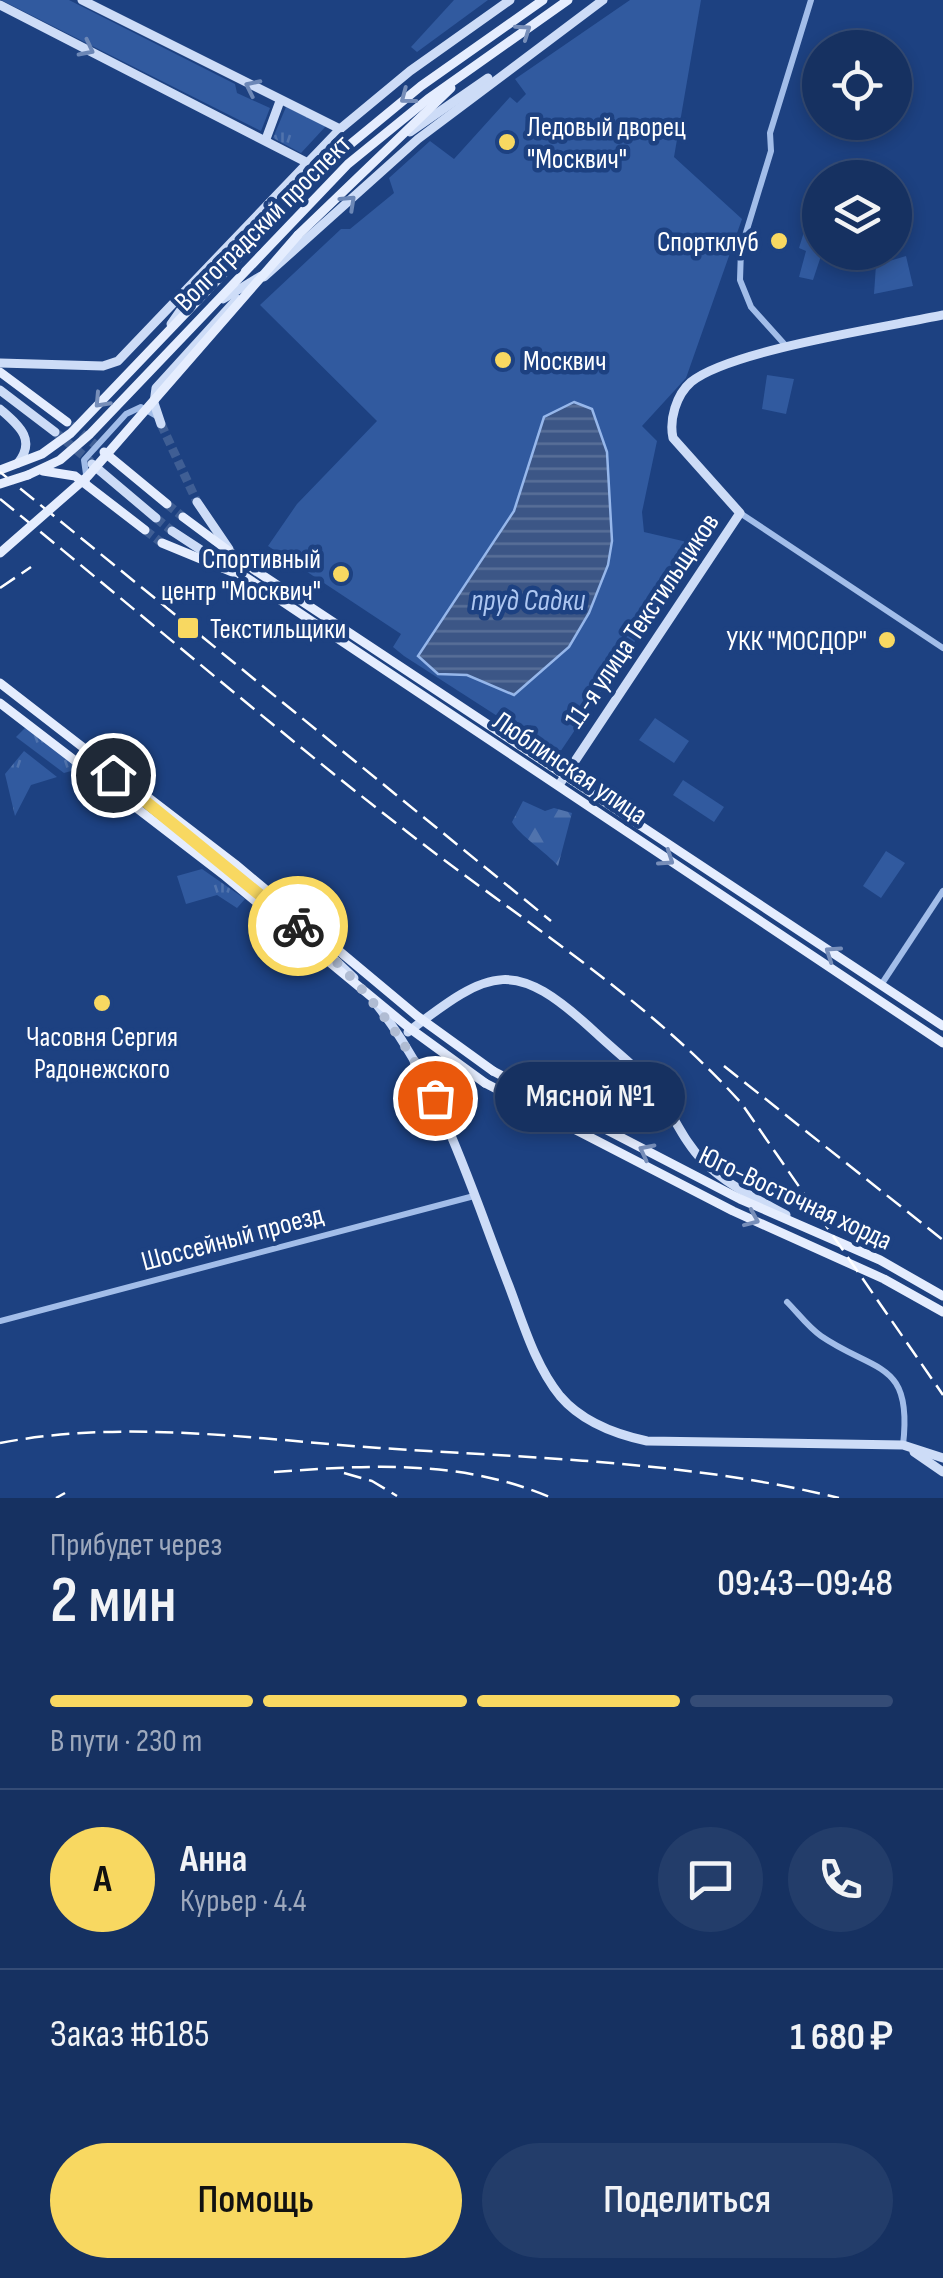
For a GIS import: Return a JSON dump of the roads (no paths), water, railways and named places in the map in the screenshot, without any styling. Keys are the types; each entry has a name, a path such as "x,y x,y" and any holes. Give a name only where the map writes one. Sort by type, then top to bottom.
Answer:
{"main road":[{"path":"82,0 340,129"},
{"path":"0,364 114,363 340,129 410,71 510,0"},
{"name":"Волгоградский проспект","path":"0,470 72,433 336,156 421,86 543,0"},
{"name":"Волгоградский проспект","path":"0,484 40,470 72,451 348,164 476,64 568,0"},
{"path":"392,145 603,0"},
{"path":"0,4 306,162"},
{"path":"160,420 154,396 164,378 242,294 418,139 517,60"},
{"path":"0,553 88,476 298,235 476,64"},
{"path":"266,138 280,100"},
{"path":"167,330 229,240"},
{"path":"190,326 235,291 276,268"},
{"name":"11-я улица Текстильщиков","path":"562,781 740,513 673,438 676,404 696,378 788,348 943,315"},
{"path":"0,372 67,422"},
{"path":"0,390 55,432"},
{"path":"0,409 27,440 26,454 16,465"},
{"path":"104,452 167,504"},
{"path":"92,464 156,518"},
{"path":"40,470 68,473 145,530"},
{"path":"196,502 233,555"},
{"name":"Люблинская улица","path":"184,518 943,1044"},
{"name":"Люблинская улица","path":"172,531 943,1026"},
{"path":"162,544 241,575"},
{"path":"0,684 309,935 346,970 402,1036 445,1118 538,1360 562,1398 594,1423 646,1441 903,1445 943,1458"},
{"name":"Юго-Восточная хорда","path":"0,684 250,876 417,1016 492,1070 740,1198 880,1260 943,1296"},
{"name":"Юго-Восточная хорда","path":"0,703 225,876 408,1028 485,1083 733,1211 867,1270 943,1312"},
{"path":"402,1036 468,988 486,981 519,980 550,992 654,1087 702,1160 731,1183 797,1222"},
{"path":"544,1099 595,1117 622,1114 634,1101 637,1085 632,1069 620,1056"},
{"path":"903,1445 943,1472"}],"street":[{"path":"788,348 751,307 740,280 741,249 770,151 770,133 811,0"},
{"path":"90,486 83,474 84,460 126,414 141,406 160,420"},
{"path":"740,513 943,648"},
{"path":"881,985 943,890"},
{"name":"Шоссейный проезд","path":"0,1321 474,1196"},
{"path":"787,1302 822,1337 885,1370 904,1403 903,1445"}],"water":[{"name":"пруд Садки","path":"574,402 592,409 607,452 612,541 608,565 589,613 569,647 514,695 467,675 438,674 418,656 514,511 544,417"}],"tunnel":[{"path":"161,424 197,502"},
{"path":"71,425 104,452"},
{"path":"55,432 91,462"},
{"path":"167,504 183,517"},
{"path":"156,518 172,531"},
{"path":"145,530 162,543"}],"railway":[{"path":"0,472 551,921"},
{"path":"0,499 355,791 580,960 705,1065 742,1104 943,1395"},
{"path":"0,588 31,567"},
{"path":"724,1066 943,1240"},
{"path":"0,1443 94,1432 237,1436 668,1469 839,1498"},
{"path":"274,1472 380,1467 450,1471 484,1476 552,1498"},
{"path":"344,1473 372,1481 397,1496"},
{"path":"56,1498 65,1493"}],"place":[{"name":"Ледовый дворец \"Москвич\"","path":"507,142"},
{"name":"Спортклуб","path":"779,241"},
{"name":"Москвич","path":"503,360"},
{"name":"Спортивный центр \"Москвич\"","path":"341,574"},
{"name":"Текстильщики","path":"188,628"},
{"name":"УКК \"МОСДОР\"","path":"887,640"},
{"name":"Часовня Сергия Радонежского","path":"102,1003"},
{"name":"Мясной №1","path":"435,1098"}]}
